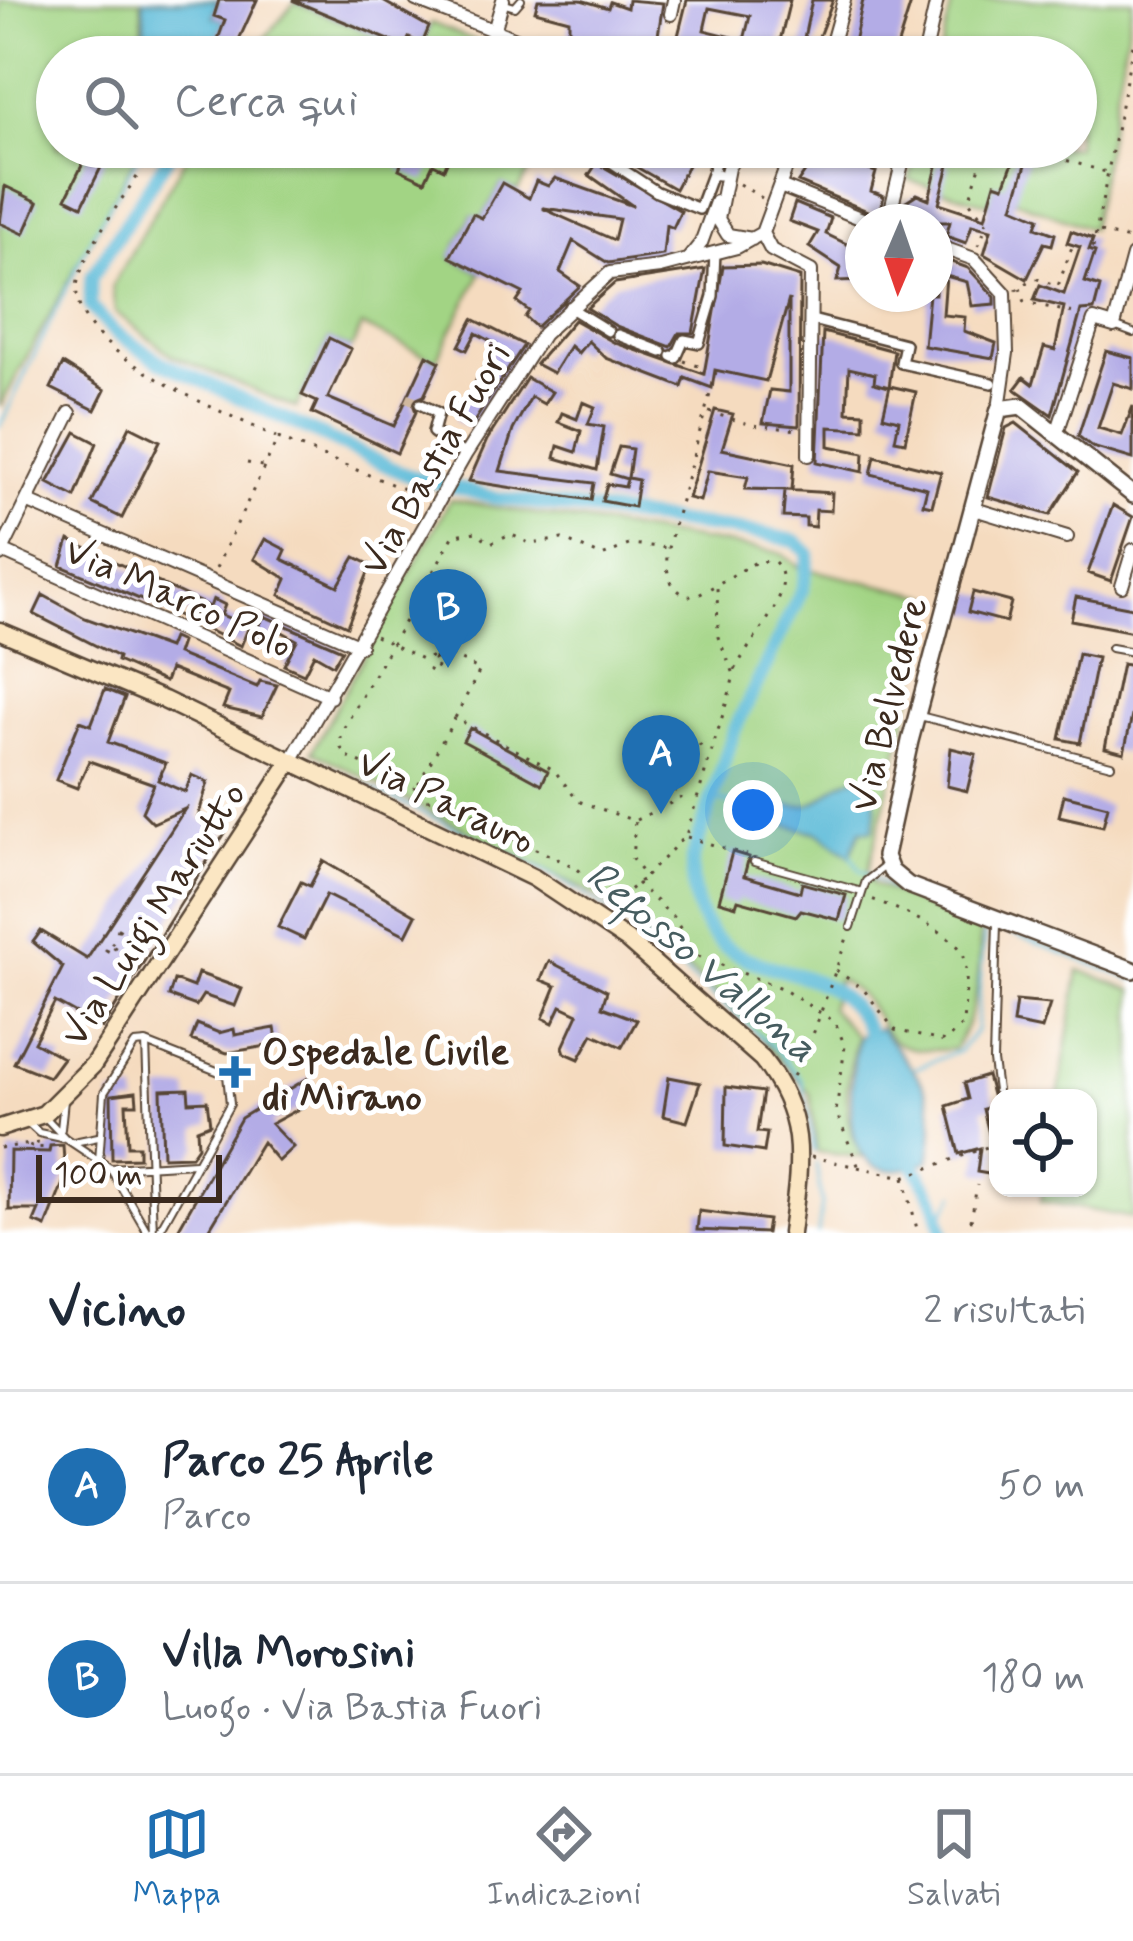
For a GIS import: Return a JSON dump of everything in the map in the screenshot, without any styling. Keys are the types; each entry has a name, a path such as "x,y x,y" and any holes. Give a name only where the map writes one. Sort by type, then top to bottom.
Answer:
{"main road":[{"name":"Via Parauro","path":"0,631 450,835 582,906 762,1059 782,1084 797,1126 791,1233"},
{"name":"Via Luigi Mariutto","path":"0,1128 33,1119 65,1097 93,1065 291,760"}],"street":[{"path":"416,0 507,36"},
{"path":"835,36 844,0"},
{"path":"929,36 937,0"},
{"path":"494,31 502,1"},
{"path":"617,168 680,203 701,206 726,168"},
{"path":"721,168 722,174"},
{"path":"569,307 613,333 670,356 685,340 699,344 713,296 724,168"},
{"path":"757,236 784,168"},
{"path":"892,204 901,168"},
{"path":"780,186 845,212"},
{"path":"689,258 701,243 719,196"},
{"path":"718,220 728,235 757,236 771,250 810,268 808,455"},
{"name":"Via Bastia Fuori","path":"291,760 364,639 435,500 454,477 521,362 569,307 610,273 689,258 757,236"},
{"path":"953,251 974,259 1012,291 999,409 1021,406"},
{"path":"1051,433 1059,427 1094,320 1114,326 1133,256"},
{"path":"812,320 904,344 901,363 999,380 1051,433 1133,495"},
{"path":"420,404 438,413 433,432 465,455"},
{"name":"Via Belvedere","path":"999,409 880,869 997,926 1133,970"},
{"path":"1,553 31,503 70,412"},
{"path":"31,503 364,639"},
{"path":"971,508 1067,537"},
{"path":"1122,586 1133,550"},
{"name":"Via Marco Polo","path":"1,553 330,697"}],"lane":[{"path":"502,1 514,7 520,0"},
{"path":"1114,326 1133,333"},
{"path":"1111,648 1133,652"},
{"path":"917,715 1111,765"},
{"path":"754,862 862,894"},
{"path":"850,928 866,881 880,869"},
{"path":"997,926 993,1061 997,1089"},
{"path":"146,1043 153,1233"},
{"path":"99,1161 98,1137 109,1079 135,1044 146,1043 221,1070 230,1082 230,1104 153,1233"},
{"path":"65,1097 66,1138"},
{"path":"98,1137 66,1138 39,1132 33,1119 52,1120 66,1138 110,1168 153,1233"},
{"path":"110,1168 195,1163"}],"path":[{"path":"1093,248 1133,44"},
{"path":"145,168 84,263 76,287 87,327 107,347 278,438 435,500"},
{"path":"974,259 987,224 969,202 980,168"},
{"path":"1094,168 1108,172"},
{"path":"722,174 766,201"},
{"path":"1096,231 1133,240"},
{"path":"1072,247 1058,286 1036,278 1012,291 1025,302 1094,320"},
{"path":"670,356 704,368"},
{"path":"668,548 631,544 602,556 562,539 530,544 510,534 491,544 464,531 447,544 430,585 421,591 341,734 340,748 347,757 416,788 427,799 472,812 490,828 575,867 602,890 628,891 687,836 734,674 778,601 784,578 773,560 756,562 694,597 678,591 666,572 668,548 716,372"},
{"path":"707,411 752,425 808,431"},
{"path":"216,568 278,438"},
{"path":"247,463 264,466"},
{"path":"717,587 718,638 734,674"},
{"path":"364,639 392,642 432,664"},
{"path":"409,802 480,670 444,651 424,660"},
{"path":"455,718 554,770 578,801 635,821 681,798 681,793 656,783 656,772 712,739"},
{"path":"635,821 632,859 646,877"},
{"path":"687,836 755,857 754,862"},
{"path":"637,884 673,917 698,956 822,1008 842,1033 845,1059 836,1112 860,1170"},
{"path":"835,973 864,990 900,1032 945,1042 963,1024 965,960 958,944 906,910 862,894"},
{"path":"793,1076 850,928"},
{"path":"0,1148 49,1143"},
{"path":"811,1157 907,1176 989,1146"},
{"path":"907,1176 918,1233"},
{"path":"969,1233 976,1185"}],"green space":[{"path":"0,0 141,0 143,36 36,36 36,168 130,168 0,407"},
{"path":"953,0 1133,0 1091,229 1001,195 996,206 909,180 912,168 1097,168 1097,36 944,36"},
{"path":"295,2 378,36 267,36"},
{"path":"431,23 464,36 426,36"},
{"path":"180,168 531,168 517,191 502,184 482,218 472,215 451,257 481,273 436,360 362,326 351,349 329,339 296,408 173,356 115,312 112,286"},
{"path":"450,500 782,553 799,567 937,598 868,871 873,884 980,931 978,978 973,1007 954,1049 925,1050 893,1040 857,992 838,979 830,1008 856,1036 848,1115 867,1158 817,1152 810,1093 726,1001 608,902 312,751"},
{"path":"1079,970 1133,990 1133,1218 1041,1201 1042,1197 1097,1197 1097,1089 1059,1089"}],"water":[{"path":"143,0 218,0 213,16 225,20 219,36 145,36"},
{"path":"857,777 870,786 876,814 873,830 861,830 850,856 819,833 772,822 764,812 772,803 814,803"},
{"path":"880,1028 924,1087 933,1118 929,1161 898,1170 876,1166 862,1154 854,1134 852,1083 858,1036"}],"building":[{"path":"219,0 257,0 241,36 219,36 225,20 214,16"},
{"path":"292,0 381,0 429,27 425,36 379,36"},
{"path":"538,0 581,0 608,8 610,2 627,8 628,0 663,3 658,36 569,36 569,20 535,11"},
{"path":"687,0 790,0 781,36 745,36 750,16 709,8 704,30 728,36 678,36"},
{"path":"812,0 833,0 819,36 804,36"},
{"path":"863,0 912,0 901,36 855,36"},
{"path":"81,168 101,168 82,206 66,198"},
{"path":"399,168 431,168 425,181"},
{"path":"594,168 606,168 681,211 673,228 666,225 663,255 608,263 573,241 560,272 580,286 536,327 525,317 529,311 517,302 523,293 450,257 473,214 482,218 502,183 529,198 536,181 548,186 555,178 633,206 589,175","holes":["544,208 619,219 614,240 544,209"]},
{"path":"638,168 686,168 675,189"},
{"path":"808,168 876,172 871,191 884,196 882,204 850,204 798,182"},
{"path":"937,168 948,168 939,203 903,204 917,194 929,199"},
{"path":"1011,168 1025,168 1013,207 1039,218 1036,227 1055,234 1052,245 1044,243 1027,279 984,254 991,230 972,225 966,243 953,238 953,208 985,218 995,183 1004,186"},
{"path":"5,186 38,202 24,234 0,223"},
{"path":"795,203 831,218 826,234 845,243 845,281 837,281 841,268 809,247 818,232 789,221"},
{"path":"1071,231 1093,239 1089,250 1095,252 1085,282 1100,287 1094,310 1081,311 1052,415 1015,389 1024,377 1033,384 1044,347 1055,350 1064,307 1034,300 1040,285 1064,294 1080,247 1067,243"},
{"path":"953,263 968,268 995,297 995,304 972,306 967,282 953,278"},
{"path":"761,265 800,277 799,426 763,423 770,390 789,392 789,299 766,381 715,370 712,388 685,378 682,387 606,358 588,341 578,353 570,346 553,373 536,364 574,320 615,343 704,374 723,266"},
{"path":"705,269 693,333 679,333 671,347 616,326 587,308 615,283"},
{"path":"927,312 965,317 964,331 996,343 993,358 924,346"},
{"path":"473,319 524,345 470,428 455,419 496,344 476,333 467,350 459,346"},
{"path":"823,332 894,351 889,387 874,383 875,374 849,368 847,412 864,413 864,429 829,427 829,446 864,453 863,472 817,462"},
{"path":"329,338 351,349 328,398 394,426 427,355 440,362 424,396 412,401 416,412 397,453 312,413 317,402 302,395"},
{"path":"1106,351 1133,358 1133,389 1113,383 1098,428 1122,435 1133,406 1133,459 1092,447 1078,436"},
{"path":"63,364 105,390 95,410 51,388"},
{"path":"527,378 552,392 544,404 531,397 513,430 500,471 594,483 591,500 469,481 487,440"},
{"path":"890,386 916,392 905,442 895,440 899,420 883,416"},
{"path":"583,402 595,407 588,424 604,427 597,470 555,458 558,446 576,452 581,431 558,422 562,413 577,419"},
{"path":"715,410 733,414 722,449 794,464 792,490 745,489 748,477 708,471 700,501 688,498"},
{"path":"1016,423 1078,472 1050,515 988,497 1006,428"},
{"path":"130,426 160,441 122,518 92,503"},
{"path":"76,432 97,443 75,497 48,483"},
{"path":"619,447 632,449 628,478 638,480 634,507 602,501 607,484 625,487 627,479 610,474"},
{"path":"875,456 941,472 932,506 923,504 927,488 871,474"},
{"path":"785,490 832,493 831,511 816,510 815,527 806,526 806,518 783,517"},
{"path":"1113,505 1133,517 1111,581 1088,573"},
{"path":"265,539 286,550 282,559 338,586 355,557 371,565 347,626 280,595 287,579 254,559"},
{"path":"69,540 210,607 213,599 225,605 221,615 249,626 241,646 202,627 205,620 185,611 182,617 61,566"},
{"path":"973,592 1011,602 1006,622 968,612"},
{"path":"43,595 85,618 168,648 172,638 181,642 177,654 257,687 260,681 277,685 262,717 223,708 229,693 170,669 165,682 34,614"},
{"path":"1076,597 1133,608 1133,632 1071,620"},
{"path":"264,616 342,650 333,665 314,654 304,674 284,665 297,640 277,629 267,645 252,637"},
{"path":"1078,654 1097,658 1080,743 1060,739"},
{"path":"1122,664 1133,666 1133,711 1124,753 1105,748"},
{"path":"105,689 125,697 108,742 166,763 158,780 185,792 192,775 208,782 198,817 225,833 102,1028 55,1002 34,1042 63,1058 49,1077 14,1063 63,967 33,942 41,931 87,959 185,809 153,823 142,812 154,784 89,761 77,788 56,780 80,721 91,725"},
{"path":"470,728 548,771 542,784 463,741"},
{"path":"951,748 976,754 967,791 947,786"},
{"path":"1064,795 1108,806 1103,826 1059,816"},
{"path":"732,852 749,857 744,876 800,892 802,883 846,895 839,920 801,910 796,916 738,900 736,906 719,901"},
{"path":"323,861 416,915 406,935 326,895 304,939 278,927 301,882 310,886"},
{"path":"549,961 607,991 602,1007 637,1020 622,1047 593,1034 579,1059 565,1053 563,1047 578,1014 561,1006 553,1023 543,1018 556,986 541,980"},
{"path":"198,973 242,989 235,1006 203,995 196,1006 169,996 174,980 193,987"},
{"path":"1016,1001 1050,1004 1042,1029 1013,1023"},
{"path":"197,1024 219,1033 234,1029 235,1035 275,1028 278,1044 227,1053 191,1040"},
{"path":"987,1076 989,1108 983,1109 989,1134 989,1174 977,1172 980,1148 959,1154 947,1106 968,1099 964,1083"},
{"path":"310,1077 317,1092 302,1099 306,1105 271,1124 293,1147 278,1161 262,1142 207,1233 176,1233 241,1118"},
{"path":"669,1077 700,1083 687,1122 663,1116"},
{"path":"726,1087 763,1092 757,1132 767,1133 764,1152 725,1146"},
{"path":"188,1089 189,1102 207,1101 210,1124 197,1129 198,1146 191,1156 163,1157 161,1090"},
{"path":"136,1092 137,1104 126,1104 128,1146 139,1146 139,1158 112,1159 111,1095"},
{"path":"63,1145 65,1178 46,1227 34,1222 39,1210 9,1210 10,1151 49,1152 50,1146"},
{"path":"699,1211 768,1220 766,1233 697,1230"}],"waterway":[{"name":"Refosso Vallona","path":"0,426 93,234 132,168"},
{"path":"161,168 91,278 90,306 114,332 161,362 407,475 492,497 763,534 796,541 809,554 803,588 734,731 692,860 697,907 714,937 739,955 831,989 856,1010 872,1045"},
{"name":"Refosso Vallona","path":"308,758 547,872 614,913 776,1049 802,1080 814,1151"},
{"path":"714,799 766,811"},
{"path":"849,852 860,869 889,887 1133,980"},
{"path":"916,1068 959,1051 976,1031 985,928"},
{"path":"906,1152 935,1200 943,1233"},
{"name":"Refosso Vallona","path":"816,1164 822,1204 818,1233"},
{"path":"941,1218 956,1194"}],"tunnel":[{"path":"407,398 420,404"}],"place":[{"name":"Villa Morosini","path":"448,668"},
{"name":"Parco 25 Aprile","path":"661,814"},
{"name":"Ospedale Civile di Mirano","path":"235,1072"}]}
